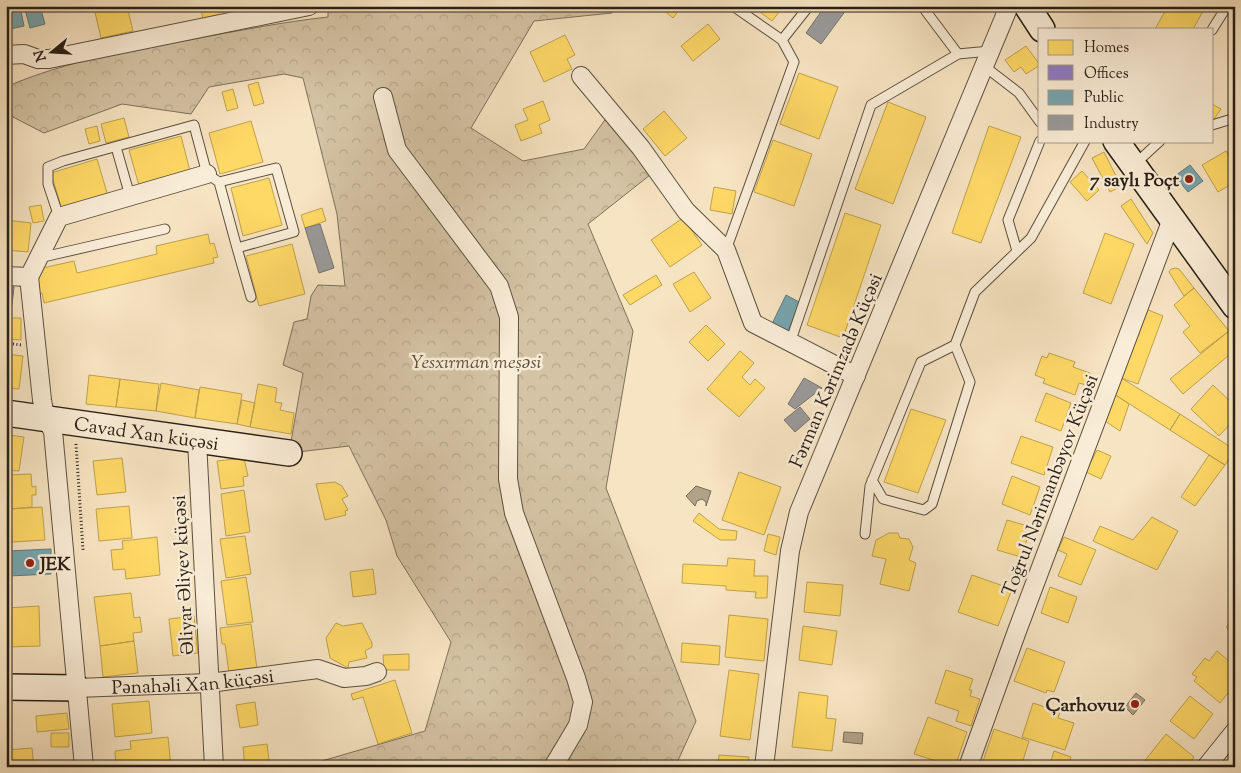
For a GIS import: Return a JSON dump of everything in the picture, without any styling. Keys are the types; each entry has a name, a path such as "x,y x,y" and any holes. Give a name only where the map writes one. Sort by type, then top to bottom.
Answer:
{"street":[{"path":"6,55 24,54 38,59 49,59 309,6"},
{"name":"Fərman Kərimzadə Küçəsi","path":"764,767 790,551 800,512 1009,6"},
{"path":"1027,6 1041,28"},
{"path":"581,76 641,148 686,211 726,250 753,324 856,376"},
{"path":"383,97 397,150 499,286 509,317 508,479 514,513 576,678 583,702 578,725 553,767"},
{"path":"1117,142 1235,306"},
{"path":"84,767 53,431 45,417 29,277 59,217 130,196 213,178"},
{"name":"Toğrul Nərimanbəyov Küçəsi","path":"968,767 1017,631 1172,219"},
{"path":"6,276 29,277"},
{"name":"Cavad Xan küçəsi","path":"6,413 289,453"},
{"name":"Əliyar Əliyev küçəsi","path":"197,441 214,767"},
{"name":"Pənahəli Xan küçəsi","path":"6,687 77,688 209,683 318,670 344,678 366,676 377,672"},
{"path":"1206,767 1235,732"}],"lane":[{"path":"726,250 794,62 782,40 733,6"},
{"path":"782,40 809,6"},
{"path":"922,6 958,54"},
{"path":"1213,28 1226,6"},
{"path":"790,343 871,105 958,54 987,59 1019,93 1038,119"},
{"path":"1214,123 1235,118"},
{"path":"59,217 48,184 48,167 62,161 194,125 237,248 251,297"},
{"path":"1017,251 1008,220 1040,142"},
{"path":"865,534 872,480 921,362 954,345 975,292 1031,238 1084,142"},
{"path":"1133,166 1159,142"},
{"path":"116,147 130,196"},
{"path":"213,178 276,168 294,232 237,248"},
{"path":"38,258 165,228"},
{"path":"872,480 883,499 924,510 932,504 970,382 954,345"}],"green space":[{"name":"Yesxırman meşəsi","path":"328,6 615,6 612,13 534,21 471,128 523,161 584,149 607,117 650,175 588,224 633,331 606,488 696,721 675,767 301,767 425,731 451,642 397,556 386,520 349,446 289,453 303,373 283,365 294,322 307,319 311,296 318,285 345,286 337,214 303,78 284,74 209,87 191,114 122,104 44,133 13,117 7,101 8,86 76,63 146,47 328,17"}],"shaded area":[{"path":"696,486 711,491 706,506 706,502 702,499 697,501 695,506 686,496"},
{"name":"Çarhovuz","path":"1136,693 1145,700 1133,715 1125,707"},
{"path":"844,732 863,733 862,744 843,742"}],"building: Homes":[{"path":"102,6 127,6 133,31 101,38 94,8"},
{"path":"200,6 239,6 241,14 204,23"},
{"path":"658,6 682,6 673,18"},
{"path":"752,6 784,6 772,21"},
{"path":"1168,6 1206,6 1194,28 1156,28"},
{"path":"708,24 720,39 693,61 681,46"},
{"path":"565,35 575,55 567,59 572,69 544,82 530,52"},
{"path":"1026,46 1038,62 1038,66 1026,74 1021,67 1014,72 1005,60"},
{"path":"799,73 838,87 819,139 780,124"},
{"path":"258,82 264,103 254,106 248,85"},
{"path":"233,89 238,108 227,111 222,92"},
{"path":"543,101 550,120 539,125 542,133 521,141 515,125 528,120 523,109"},
{"path":"888,102 926,117 893,204 855,189"},
{"path":"1214,105 1221,109 1214,119"},
{"path":"664,111 687,138 665,156 643,129"},
{"path":"124,118 129,137 106,143 101,124"},
{"path":"251,121 263,162 220,174 209,133"},
{"path":"97,126 100,141 89,144 85,129"},
{"path":"989,126 1021,137 981,243 952,233"},
{"path":"181,136 191,175 140,189 129,150"},
{"path":"773,140 812,154 794,206 754,192"},
{"path":"1226,151 1235,166 1235,182 1218,192 1202,165"},
{"path":"1104,152 1121,186 1110,192 1092,158"},
{"path":"97,159 108,196 62,210 51,173"},
{"path":"1082,171 1099,190 1087,201 1070,182"},
{"path":"269,178 282,225 243,236 231,188"},
{"path":"714,187 736,191 732,214 710,210"},
{"path":"1131,199 1153,233 1147,244 1121,206"},
{"path":"41,205 44,221 33,223 29,207"},
{"path":"322,208 326,221 305,228 301,215"},
{"path":"845,213 881,225 843,338 807,325"},
{"path":"683,218 702,245 670,267 651,240"},
{"path":"6,220 31,223 28,252 6,250"},
{"path":"1105,233 1134,244 1111,304 1083,293"},
{"path":"208,234 210,244 214,243 218,257 213,258 214,263 44,303 42,293 39,294 35,278 40,277 38,269 74,261 77,273 157,254 156,246"},
{"path":"292,244 305,294 259,306 246,256"},
{"path":"1175,268 1179,269 1194,288 1184,296 1169,272"},
{"path":"694,272 711,298 690,312 673,284"},
{"path":"656,275 662,285 630,305 623,295"},
{"path":"1194,288 1229,331 1200,353 1183,332 1190,326 1174,305"},
{"path":"1146,309 1163,316 1138,384 1121,378"},
{"path":"6,318 21,318 21,340 6,339"},
{"path":"706,325 725,344 708,361 689,342"},
{"path":"1229,331 1235,339 1235,350 1183,394 1170,379"},
{"path":"740,351 754,363 742,377 750,385 755,379 765,388 739,417 707,389"},
{"path":"1049,353 1075,362 1073,367 1090,373 1086,385 1079,383 1075,395 1043,383 1045,379 1035,375 1042,356 1047,358"},
{"path":"6,354 23,356 19,389 6,388"},
{"path":"89,375 120,379 116,407 86,404"},
{"path":"1121,378 1180,414 1170,430 1114,394"},
{"path":"120,379 159,384 156,411 116,407"},
{"path":"161,383 199,390 195,418 156,411"},
{"path":"258,384 277,388 275,402 282,403 280,410 294,413 291,434 250,427"},
{"path":"1213,385 1235,406 1235,419 1219,436 1191,409"},
{"path":"200,387 242,394 237,424 195,418"},
{"path":"1046,393 1071,403 1061,431 1035,421"},
{"path":"1114,394 1129,404 1120,431 1105,421"},
{"path":"242,400 255,403 250,427 237,424"},
{"path":"911,409 946,420 918,493 884,482"},
{"path":"1180,414 1235,450 1235,458 1231,456 1225,465 1170,430"},
{"path":"9,435 24,437 19,471 6,470 6,442"},
{"path":"1021,436 1053,447 1044,475 1011,463"},
{"path":"1097,450 1111,456 1101,479 1086,472"},
{"path":"1209,455 1225,465 1195,506 1181,497"},
{"path":"122,458 126,492 97,495 93,461"},
{"path":"244,458 248,476 243,477 244,486 221,489 217,461"},
{"path":"739,472 781,487 764,535 722,520"},
{"path":"31,474 32,487 36,486 36,495 32,495 32,507 10,509 8,475"},
{"path":"1012,476 1040,487 1030,515 1002,504"},
{"path":"335,482 342,486 348,496 342,499 348,510 345,511 346,515 325,520 316,484"},
{"path":"244,490 250,532 226,536 221,494"},
{"path":"129,506 132,538 99,541 96,509"},
{"path":"42,507 45,540 12,542 10,509"},
{"path":"699,513 719,529 737,531 736,540 720,540 693,521"},
{"path":"1152,517 1178,531 1157,570 1093,541 1100,526 1133,540"},
{"path":"1007,520 1031,527 1021,557 997,550"},
{"path":"889,533 898,533 900,538 909,539 913,547 909,560 916,563 909,591 880,584 886,559 872,556 876,540"},
{"path":"768,534 780,537 776,555 764,551"},
{"path":"245,536 251,574 226,578 220,539"},
{"path":"157,537 160,575 126,579 125,569 113,570 111,550 123,549 122,541"},
{"path":"1064,537 1096,550 1081,585 1058,576 1067,554 1058,550"},
{"path":"728,558 755,560 754,576 768,576 767,598 755,598 756,592 726,590 726,586 682,583 683,564 727,566"},
{"path":"373,569 376,594 353,597 350,572"},
{"path":"972,575 1012,589 998,626 958,612"},
{"path":"246,577 253,622 227,625 221,581"},
{"path":"807,582 843,585 840,616 804,612"},
{"path":"1050,587 1077,597 1068,623 1041,613"},
{"path":"131,593 134,618 140,617 142,632 133,633 134,641 100,646 94,597"},
{"path":"39,606 40,646 6,647 6,608"},
{"path":"729,615 768,619 764,661 725,657"},
{"path":"194,616 198,653 173,656 169,619"},
{"path":"1235,616 1235,637 1232,636 1234,634 1226,627"},
{"path":"336,623 343,626 362,623 372,643 372,647 365,651 367,658 349,662 348,668 330,658 326,638"},
{"path":"251,624 257,669 229,673 225,644 222,644 220,628"},
{"path":"803,626 837,631 832,665 799,660"},
{"path":"134,641 138,673 103,677 100,646"},
{"path":"682,643 720,646 719,665 681,662"},
{"path":"1027,648 1065,662 1054,692 1047,690 1046,693 1014,681"},
{"path":"1217,651 1235,666 1235,671 1231,676 1235,678 1235,691 1231,696 1228,693 1220,703 1194,681 1197,677 1192,674 1205,658 1209,661"},
{"path":"409,654 409,670 384,670 383,655"},
{"path":"729,670 759,674 750,740 720,736"},
{"path":"946,670 973,679 969,690 972,690 970,696 980,699 971,726 956,721 959,711 935,703"},
{"path":"395,680 412,733 378,744 363,697 353,700 351,694"},
{"path":"799,692 828,696 826,718 836,719 832,751 792,747"},
{"path":"1190,696 1213,714 1194,739 1170,721"},
{"path":"149,701 152,733 115,737 112,704"},
{"path":"255,702 258,725 240,728 236,705"},
{"path":"1033,703 1060,712 1058,718 1074,723 1065,750 1022,737"},
{"path":"67,713 69,729 37,732 36,716"},
{"path":"928,717 967,732 955,767 914,754"},
{"path":"994,729 1029,741 1021,767 981,767"},
{"path":"51,733 69,733 69,747 51,747"},
{"path":"1166,734 1194,757 1187,767 1148,767 1143,763"},
{"path":"168,737 171,767 116,767 115,751 131,749 130,741"},
{"path":"267,744 270,767 245,767 243,747"},
{"path":"32,748 34,767 6,767 6,750"},
{"path":"1054,751 1071,757 1068,767 1049,767"},
{"path":"719,755 749,757 748,767 718,767"},
{"path":"910,761 925,767 908,767"}],"building: Offices":[{"path":"6,286 14,287 12,305 6,304"}],"building: Public":[{"path":"24,6 40,6 45,24 30,28"},
{"path":"21,11 24,26 6,30 6,14"},
{"name":"7 saylı Poçt","path":"1190,165 1203,181 1188,192 1175,176"},
{"path":"786,295 801,303 785,337 770,328"},
{"name":"JEK","path":"51,549 51,574 9,576 7,551"}],"building: Industry":[{"path":"825,6 849,6 821,44 806,33"},
{"path":"320,224 334,268 319,273 305,228"},
{"path":"804,378 822,388 795,409 788,404"},
{"path":"800,407 810,419 795,432 784,420"}],"place":[{"name":"7 saylı Poçt","path":"1189,179"},
{"name":"JEK","path":"30,563"},
{"name":"Çarhovuz","path":"1135,704"}]}
